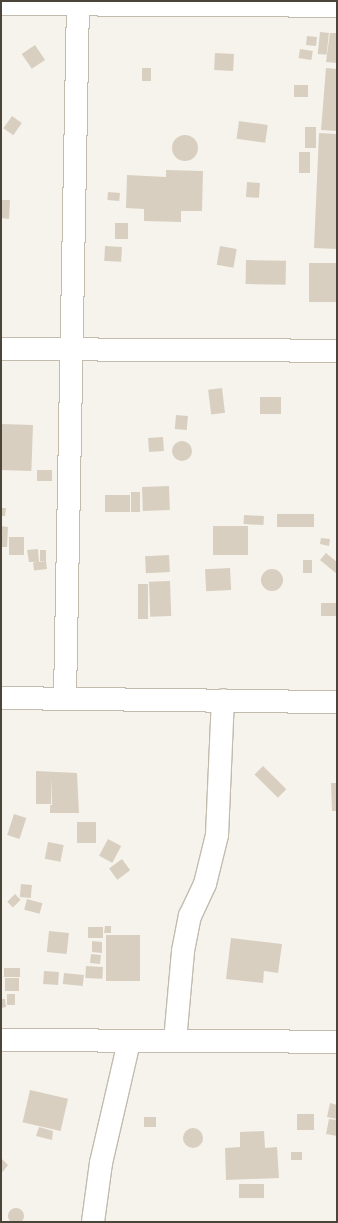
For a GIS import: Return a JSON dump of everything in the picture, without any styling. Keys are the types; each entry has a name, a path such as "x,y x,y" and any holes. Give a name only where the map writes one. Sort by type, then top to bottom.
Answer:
{"street":[{"path":"1,4 78,3 337,6"},
{"path":"65,698 78,3"},
{"path":"1,350 337,352"},
{"path":"1,698 337,702"},
{"path":"175,1041 183,951 190,916 206,884 217,835 223,700"},
{"path":"1,1040 129,1042 337,1042"},
{"path":"93,1222 101,1163 129,1042"}],"building":[{"path":"320,32 329,33 327,55 318,54"},
{"path":"330,33 337,33 337,63 326,62"},
{"path":"307,36 317,37 316,46 306,45"},
{"path":"35,45 45,60 32,69 22,54"},
{"path":"300,49 313,51 311,60 299,58"},
{"path":"215,53 234,54 233,71 214,70"},
{"path":"142,68 151,68 151,81 142,81"},
{"path":"326,68 337,69 337,131 321,130"},
{"path":"294,85 308,85 308,97 294,97"},
{"path":"12,116 22,123 13,135 3,128"},
{"path":"239,121 268,125 265,143 236,139"},
{"path":"305,127 316,127 316,148 305,148"},
{"path":"319,133 337,134 337,249 314,248"},
{"path":"185,135 194,139 198,148 194,157 185,161 176,157 172,148 176,139"},
{"path":"299,152 310,152 310,173 299,173"},
{"path":"166,170 203,171 202,211 181,211 181,222 144,221 144,209 126,208 127,175 166,177"},
{"path":"247,182 260,183 259,198 246,197"},
{"path":"108,192 120,193 119,201 107,200"},
{"path":"1,200 10,200 9,219 1,218"},
{"path":"115,223 128,223 128,239 115,239"},
{"path":"105,246 122,247 121,262 104,261"},
{"path":"220,246 237,249 233,268 217,265"},
{"path":"246,260 286,261 286,285 246,284"},
{"path":"309,263 337,263 337,302 309,302"},
{"path":"222,388 225,413 211,415 208,390"},
{"path":"260,397 281,397 281,414 260,414"},
{"path":"176,415 188,416 187,430 175,429"},
{"path":"1,424 33,425 31,471 1,470"},
{"path":"163,437 164,451 149,452 148,438"},
{"path":"182,441 189,444 192,451 189,458 182,461 175,458 172,451 175,444"},
{"path":"37,470 52,470 52,481 37,481"},
{"path":"169,486 170,510 143,511 142,487"},
{"path":"131,492 140,492 140,512 131,512"},
{"path":"105,495 130,495 130,512 105,512"},
{"path":"1,508 6,508 5,516 1,516"},
{"path":"277,514 314,514 314,527 277,527"},
{"path":"244,515 264,516 264,525 244,524"},
{"path":"1,526 8,527 7,547 1,547"},
{"path":"213,526 248,526 248,555 213,555"},
{"path":"9,537 24,537 24,555 9,555"},
{"path":"321,538 330,539 329,546 320,544"},
{"path":"38,549 39,562 29,562 27,550"},
{"path":"40,550 46,550 46,561 40,561"},
{"path":"326,553 337,562 337,574 320,560"},
{"path":"169,555 170,572 146,573 145,556"},
{"path":"303,560 312,560 312,573 303,573"},
{"path":"46,561 47,569 34,571 33,563"},
{"path":"230,568 231,590 206,591 205,569"},
{"path":"272,569 280,572 283,580 280,588 272,591 264,588 261,580 264,572"},
{"path":"170,581 171,616 150,617 149,582"},
{"path":"138,584 148,584 148,619 138,619"},
{"path":"321,603 337,603 337,616 321,616"},
{"path":"263,766 286,789 278,798 255,774"},
{"path":"36,771 77,773 79,813 50,813 50,805 52,805 52,777 51,804 36,804"},
{"path":"331,783 337,783 337,811 332,811"},
{"path":"14,814 26,818 20,839 7,835"},
{"path":"77,822 96,822 96,843 77,843"},
{"path":"108,839 121,846 112,863 99,856"},
{"path":"48,842 64,845 60,862 45,859"},
{"path":"122,859 130,870 117,880 109,868"},
{"path":"21,884 32,885 31,898 20,897"},
{"path":"15,894 21,900 13,907 7,902"},
{"path":"27,899 42,903 40,914 24,910"},
{"path":"105,926 111,926 111,933 104,933"},
{"path":"88,927 103,927 103,938 88,938"},
{"path":"49,931 69,933 67,954 47,952"},
{"path":"106,935 140,935 140,981 106,981"},
{"path":"231,938 282,944 278,973 264,971 263,983 226,979"},
{"path":"92,941 102,942 102,953 92,952"},
{"path":"91,954 101,955 100,964 90,963"},
{"path":"86,966 103,967 102,979 85,978"},
{"path":"4,968 20,968 20,977 4,977"},
{"path":"44,971 59,972 58,985 43,984"},
{"path":"64,973 84,975 83,986 63,984"},
{"path":"5,978 19,978 19,991 5,991"},
{"path":"7,994 15,994 15,1005 7,1005"},
{"path":"1,999 5,999 6,1007 1,1008"},
{"path":"30,1090 68,1099 61,1131 23,1122"},
{"path":"330,1103 337,1105 337,1119 327,1117"},
{"path":"297,1114 314,1114 314,1130 297,1130"},
{"path":"144,1117 156,1117 156,1127 144,1127"},
{"path":"329,1119 337,1120 337,1136 326,1134"},
{"path":"39,1127 53,1131 52,1140 36,1136"},
{"path":"193,1128 200,1131 203,1138 200,1145 193,1148 186,1145 183,1138 186,1131"},
{"path":"264,1131 265,1148 277,1147 279,1178 226,1180 225,1148 240,1147 240,1132"},
{"path":"291,1152 302,1152 302,1160 291,1160"},
{"path":"1,1158 8,1165 1,1174"},
{"path":"239,1184 264,1184 264,1198 239,1198"},
{"path":"16,1208 22,1210 24,1216 22,1222 16,1224 10,1222 8,1216 10,1210"}]}
